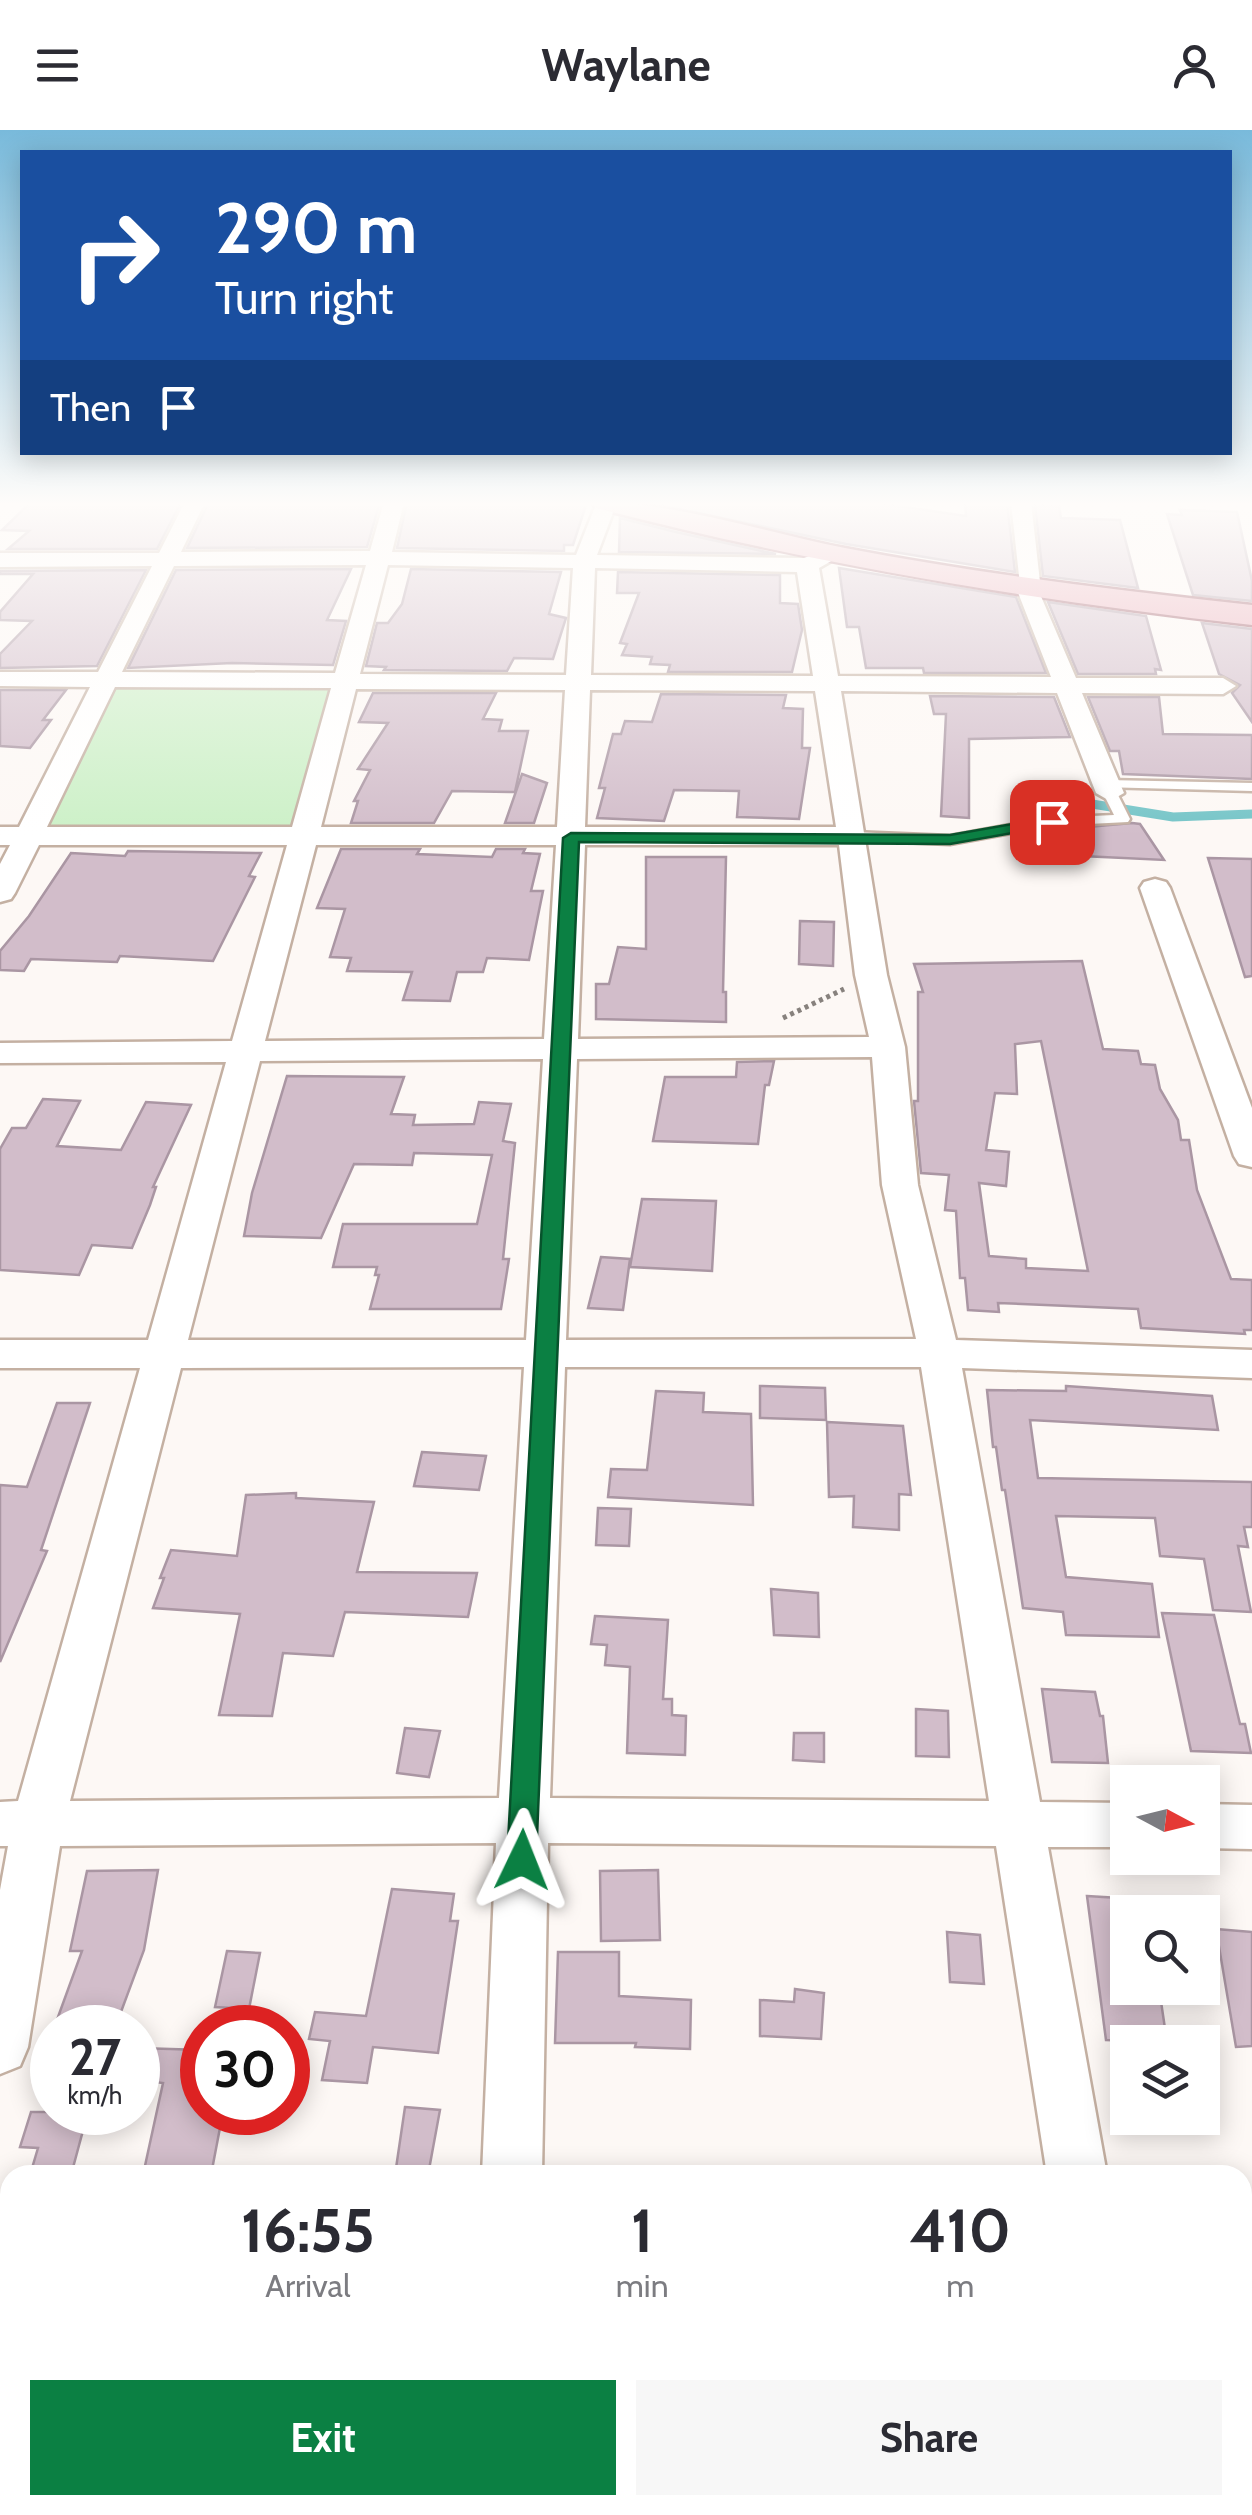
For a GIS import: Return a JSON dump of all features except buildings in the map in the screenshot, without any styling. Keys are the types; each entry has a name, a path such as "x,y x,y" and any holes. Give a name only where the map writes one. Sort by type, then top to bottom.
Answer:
{"street":[{"path":"0,894 14,836 106,681 140,613"},
{"path":"0,2047 19,1824 164,1355 364,613"},
{"path":"512,2165 523,1820 581,613"},
{"path":"822,613 827,684 871,975 888,1047 900,1184 939,1353 1075,2165"},
{"path":"1039,613 1108,788"},
{"path":"0,680 1223,686"},
{"path":"14,836 852,836"},
{"path":"1155,888 1252,1156"},
{"path":"0,1053 888,1047"},
{"path":"0,1354 939,1353 1252,1364"},
{"path":"19,1824 523,1820 1110,1825"},
{"path":"1220,1826 1252,1827"}],"lane":[{"path":"852,836 950,840 1049,822 1123,819 1108,788 1252,788"}],"path":[{"path":"702,1048 782,1018 871,975"}],"green space":[{"path":"106,681 345,683 303,837 29,836"}],"waterway":[{"path":"1036,795 1173,817 1252,814"}],"route":[{"path":"522,1860 571,838 852,836 950,840 1052,822"}]}
